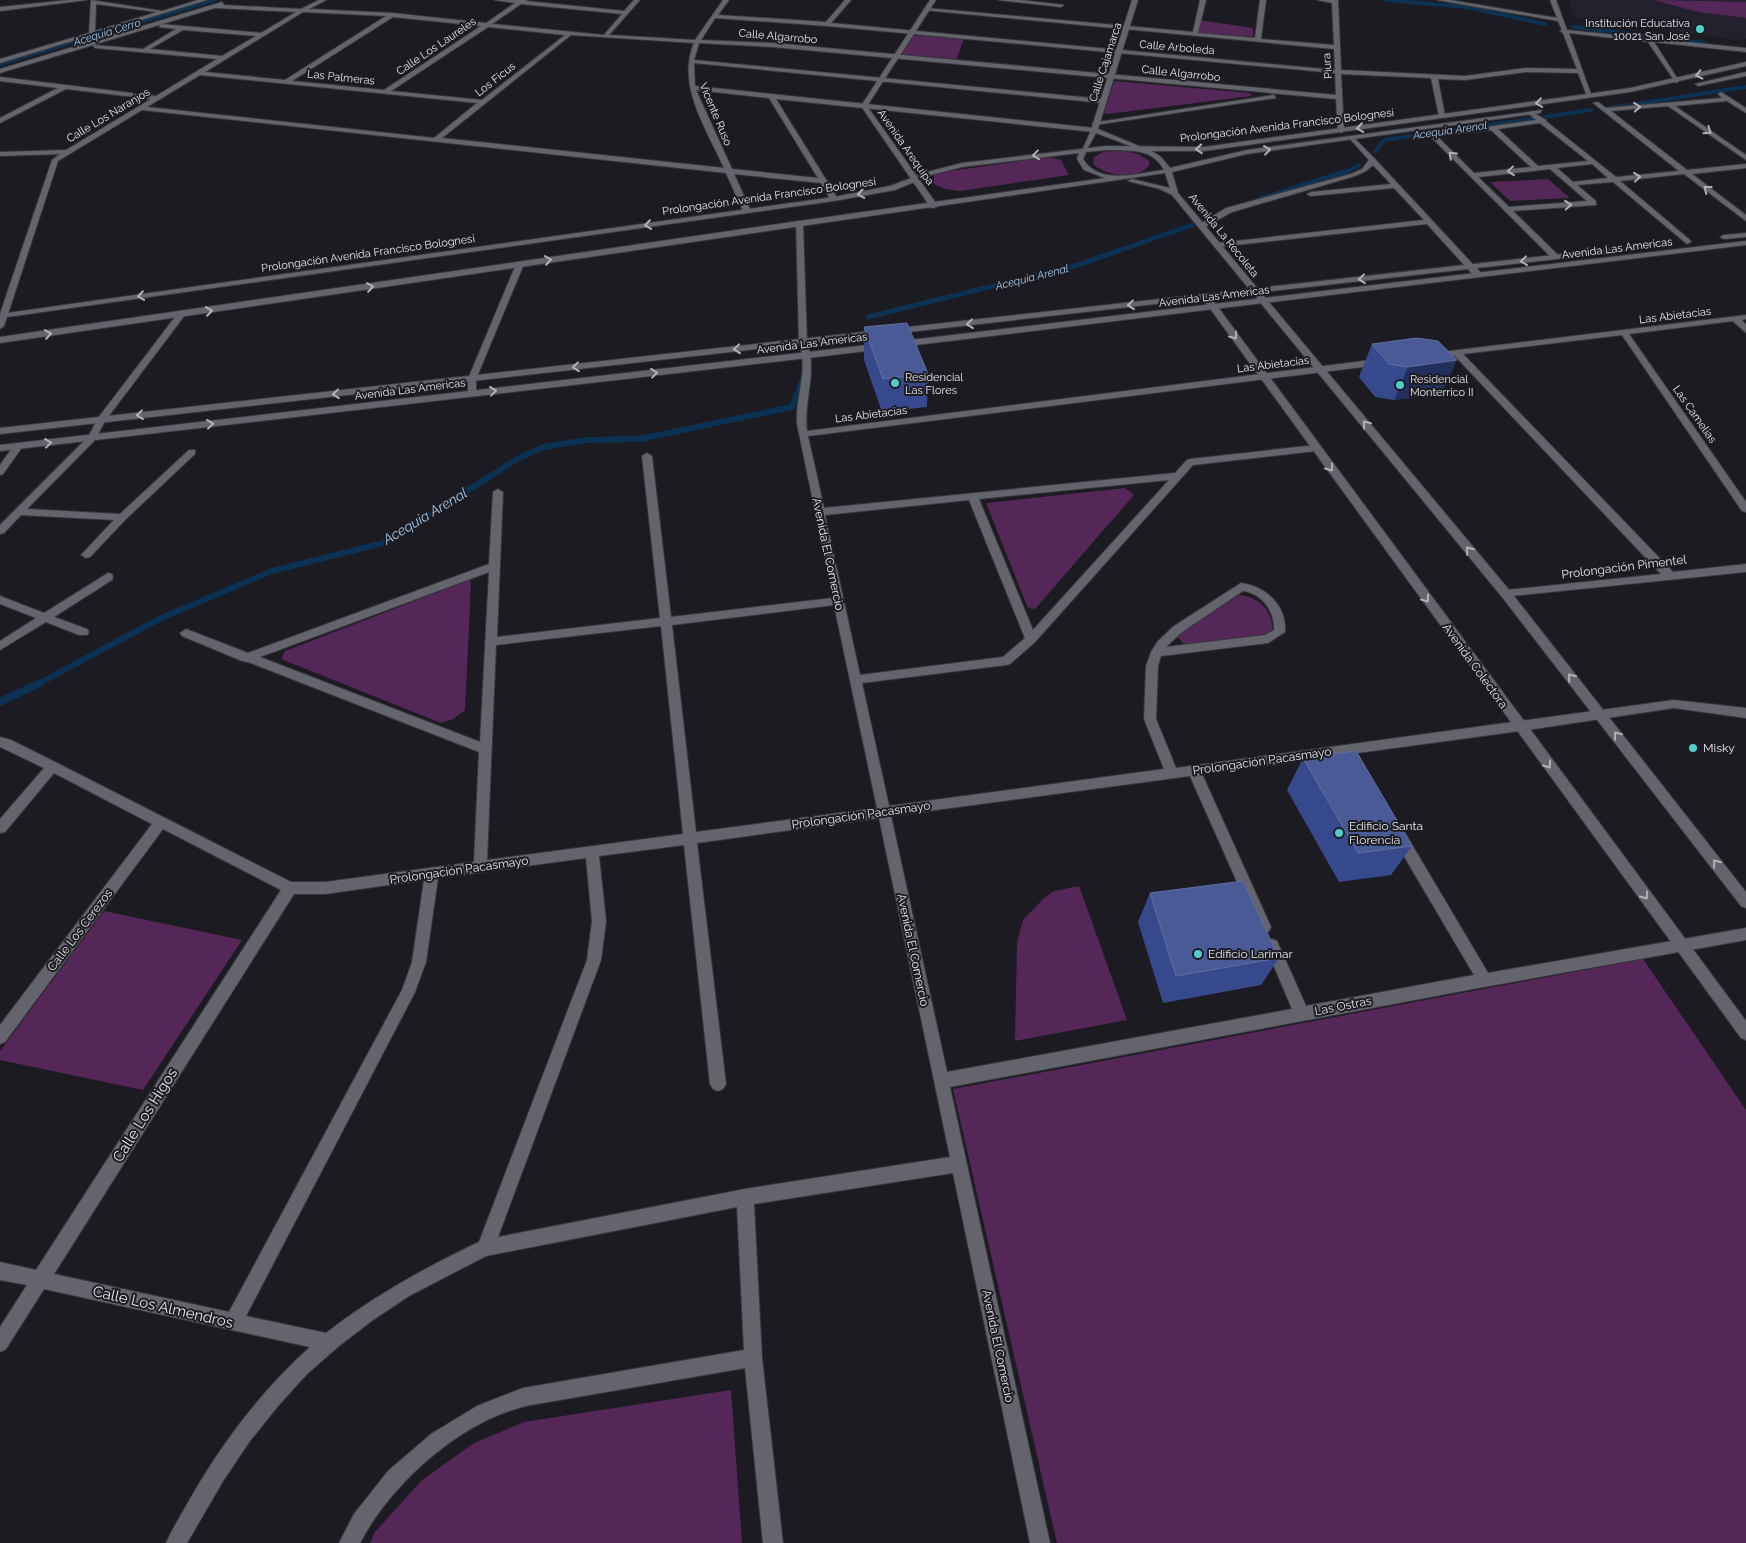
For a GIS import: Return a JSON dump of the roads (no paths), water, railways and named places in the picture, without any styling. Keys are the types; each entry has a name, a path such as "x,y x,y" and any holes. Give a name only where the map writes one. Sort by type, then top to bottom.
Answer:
{"street":[{"path":"0,4 3,0"},
{"path":"0,10 84,0"},
{"path":"120,6 133,0"},
{"path":"0,60 204,0"},
{"path":"0,72 234,0"},
{"name":"Calle Los Naranjos","path":"0,326 55,160 64,152 222,58 303,10 324,0"},
{"path":"497,0 522,1 626,13"},
{"path":"605,37 637,0"},
{"name":"Vicente Ruso","path":"726,0 696,39 689,71 692,88 747,211"},
{"path":"827,24 848,0"},
{"name":"Avenida Arequipa","path":"933,0 864,106 934,206"},
{"path":"1001,0 1062,2 1054,22"},
{"name":"Calle Cajamarca","path":"1084,150 1095,126 1135,0"},
{"path":"1195,34 1203,0"},
{"path":"1258,40 1263,0"},
{"path":"1320,0 1335,1"},
{"path":"1440,0 1560,20"},
{"path":"1553,0 1563,31 1590,96"},
{"path":"92,33 94,1 164,11"},
{"name":"Calle Los Laureles","path":"385,92 522,1"},
{"name":"Piura","path":"1335,1 1341,131"},
{"name":"Calle Algarrobo","path":"214,6 392,15 605,37 696,39 1339,98"},
{"path":"926,10 1336,47"},
{"path":"286,82 392,15"},
{"name":"Calle Arboleda","path":"714,16 827,24 1339,72 1480,77 1526,70 1579,71"},
{"path":"153,25 261,35"},
{"path":"143,51 184,27"},
{"path":"1563,31 1746,50"},
{"name":"Los Ficus","path":"434,141 570,33"},
{"path":"1650,40 1676,80"},
{"path":"88,45 222,58"},
{"path":"691,60 1103,101"},
{"name":"Prolongación Avenida Francisco Bolognesi","path":"2,316 834,199 880,191 945,168 962,164 1084,150 1204,149 1590,96 1676,80 1746,64"},
{"name":"Las Palmeras","path":"198,73 483,102"},
{"path":"1692,85 1746,74"},
{"path":"1434,76 1442,116"},
{"path":"0,79 156,98"},
{"path":"0,121 65,87"},
{"path":"1674,89 1683,87"},
{"path":"692,88 864,106 1095,126 1293,95"},
{"path":"1586,105 1665,91"},
{"path":"1720,94 1746,111"},
{"path":"772,97 834,199"},
{"path":"1604,110 1728,99"},
{"path":"1596,103 1746,219"},
{"path":"1669,104 1746,158"},
{"path":"139,108 434,141 607,156 730,172 823,181"},
{"name":"Prolongación Avenida Francisco Bolognesi","path":"0,340 800,223 934,206 1116,179 1168,171 1247,152 1353,139 1550,110"},
{"path":"1531,113 1544,121 1594,162 1687,242"},
{"path":"1544,121 1432,135 1556,257"},
{"path":"1095,126 1162,159 1168,171"},
{"path":"1492,127 1536,168"},
{"path":"1353,139 1478,276"},
{"path":"1084,150 1080,159 1086,169 1102,177 1116,179"},
{"path":"0,154 64,152"},
{"path":"1202,224 1229,210 1353,175 1364,170 1373,160"},
{"path":"1473,175 1594,162"},
{"path":"1571,184 1746,166"},
{"path":"1508,209 1594,203 1552,167"},
{"name":"Avenida La Recoleta","path":"1168,171 1175,193 1256,291"},
{"name":"Avenida La Recoleta","path":"1116,179 1147,183 1175,193"},
{"path":"1279,197 1396,186"},
{"path":"1217,245 1429,222"},
{"path":"800,223 803,343 808,355"},
{"name":"Avenida Las Americas","path":"0,431 803,343 1746,235"},
{"name":"Avenida Las Americas","path":"0,448 1213,308 1746,243"},
{"path":"471,394 472,379 520,264"},
{"path":"1256,291 1506,594 1746,902"},
{"name":"Avenida Colectora","path":"1206,297 1746,1033"},
{"path":"0,531 92,438 101,420 181,315"},
{"name":"Las Abietacias","path":"1428,356 1746,317"},
{"path":"1736,318 1746,330"},
{"name":"Las Camelias","path":"1624,332 1746,509"},
{"path":"1457,353 1669,575"},
{"name":"Avenida El Comercio","path":"808,355 808,375 801,415 803,434 1040,1543"},
{"name":"Las Abietacias","path":"803,434 1389,361"},
{"path":"0,472 18,446"},
{"path":"855,680 1006,661 1031,639 1190,462 1316,448"},
{"path":"86,555 122,517 192,452"},
{"path":"648,456 689,838 718,1084"},
{"path":"820,512 1176,476"},
{"path":"480,867 498,492"},
{"path":"973,497 1031,639"},
{"path":"19,512 122,517"},
{"path":"246,658 494,566"},
{"name":"Prolongación Pimentel","path":"1506,594 1746,568"},
{"path":"0,646 108,577"},
{"path":"1157,652 1268,639 1276,636 1279,632 1280,621 1267,598 1250,588 1240,587 1178,629 1167,638 1157,652 1152,666 1150,719 1172,773"},
{"path":"0,600 46,616 83,632"},
{"path":"491,642 838,601"},
{"path":"186,633 485,750"},
{"name":"Prolongación Pacasmayo","path":"4,742 290,888 324,888 1674,704 1746,713"},
{"path":"1348,749 1358,766"},
{"path":"0,828 53,766"},
{"path":"1194,770 1302,1014"},
{"name":"Calle Los Cerezos","path":"0,1037 161,822"},
{"path":"1393,826 1484,980"},
{"path":"485,1248 594,960 599,921 592,852"},
{"path":"233,1323 408,992 419,962 432,873"},
{"name":"Calle Los Higos","path":"0,1343 290,888"},
{"name":"Las Ostras","path":"941,1081 1484,980 1746,934"},
{"path":"176,1543 216,1474 267,1403 326,1342 408,1285 485,1248 745,1198 959,1164"},
{"path":"745,1198 753,1358 772,1543"},
{"name":"Calle Los Almendros","path":"0,1271 326,1342"},
{"path":"349,1543 354,1532 382,1494 419,1454 465,1422 508,1401 723,1360 753,1358"}],"waterway":[{"name":"Acequia Cerro","path":"0,64 214,0"},
{"name":"Acequia Cerro","path":"1386,0 1466,7 1545,24"},
{"name":"Acequia Cerro","path":"1574,27 1706,43"},
{"name":"Acequia Arenal","path":"1610,108 1746,87"},
{"name":"Acequia Arenal","path":"1545,117 1591,110"},
{"name":"Acequia Arenal","path":"1375,152 1384,140 1531,119"},
{"name":"Acequia Arenal","path":"1344,173 1359,165"},
{"name":"Acequia Arenal","path":"1260,199 1347,171"},
{"name":"Acequia Arenal","path":"868,317 1078,265 1192,225"},
{"name":"Acequia Arenal","path":"796,396 805,371"},
{"name":"Acequia Arenal","path":"39,684 161,618 272,571 387,542 517,459 543,447 586,440 640,439 792,407 797,394"},
{"name":"Acequia Arenal","path":"0,702 39,684"}],"place":[{"name":"Institución Educativa 10021 San José","path":"1700,29"},
{"name":"Residencial Las Flores","path":"895,383"},
{"name":"Residencial Monterrico II","path":"1400,385"},
{"name":"Misky","path":"1693,748"},
{"name":"Edificio Santa Florencia","path":"1339,833"},
{"name":"Edificio Larimar","path":"1198,954"}]}
